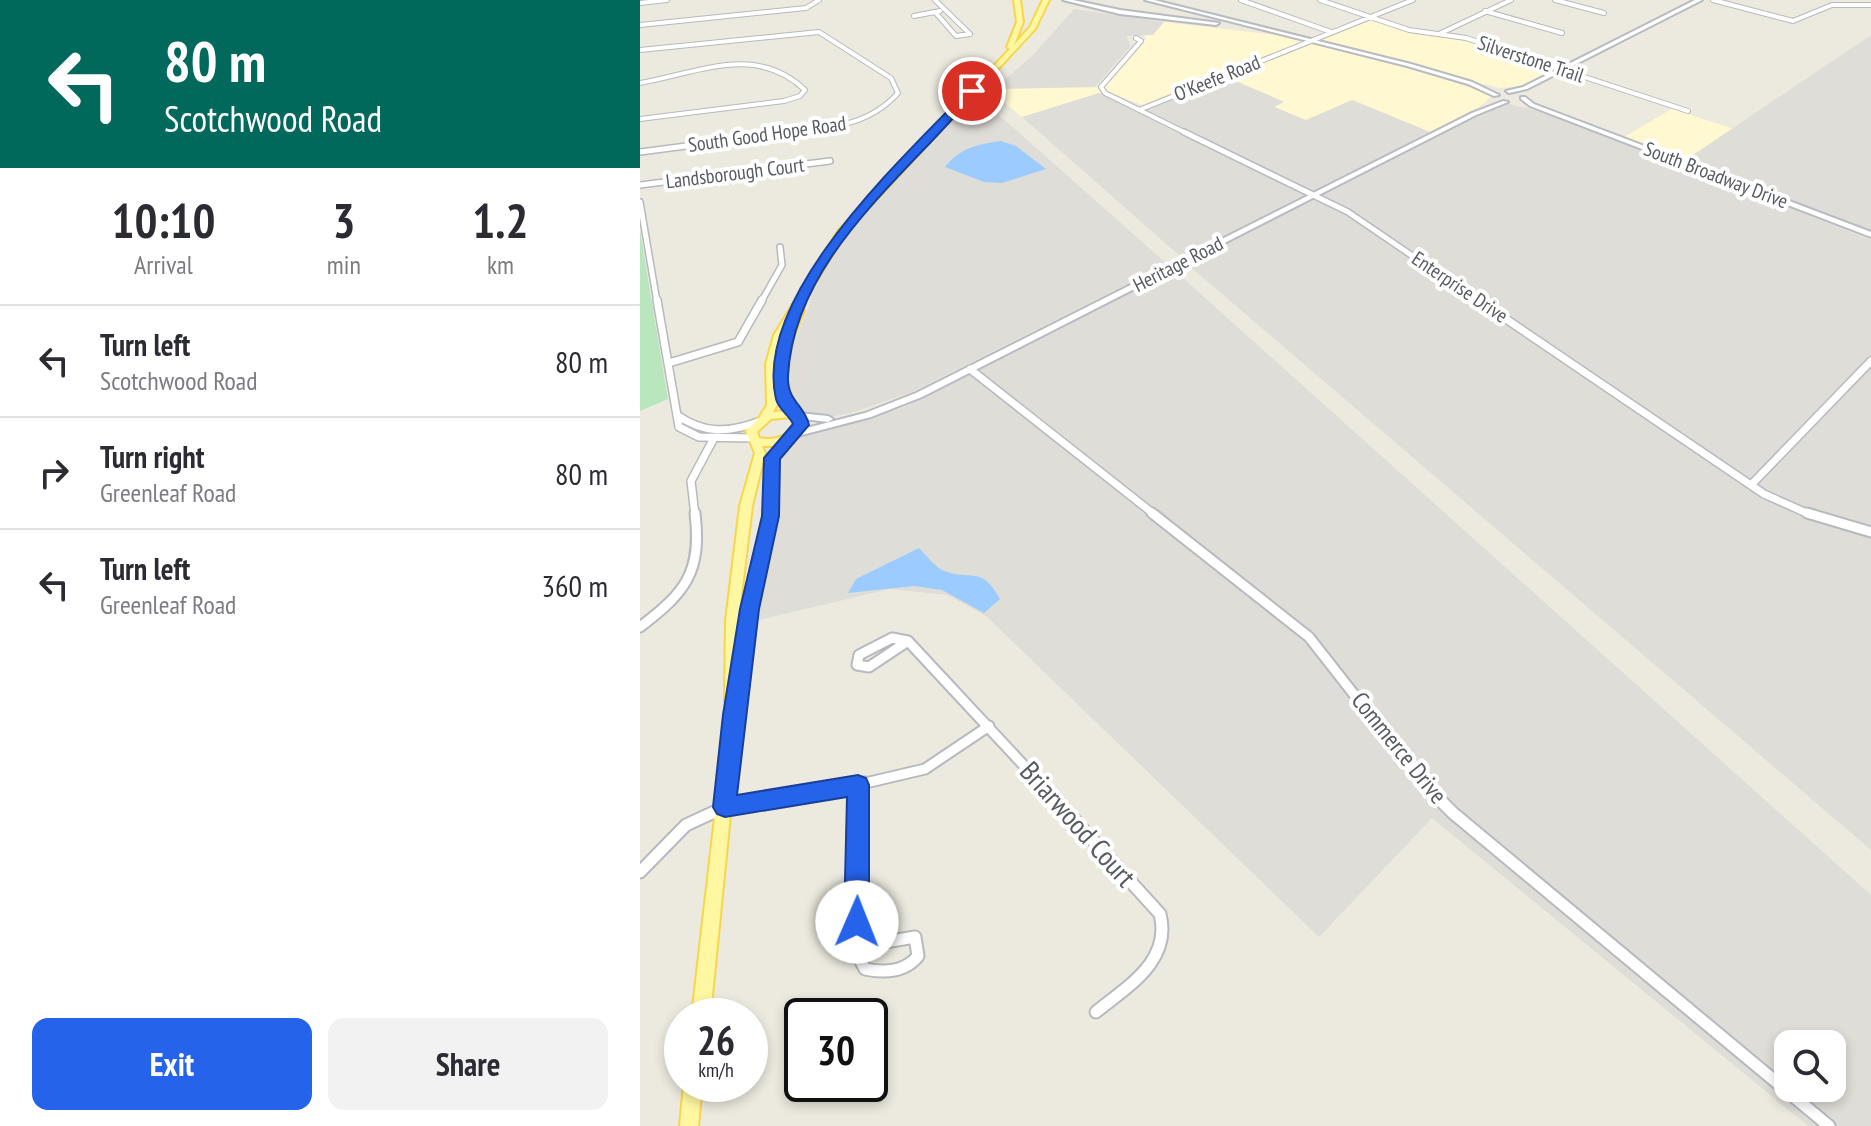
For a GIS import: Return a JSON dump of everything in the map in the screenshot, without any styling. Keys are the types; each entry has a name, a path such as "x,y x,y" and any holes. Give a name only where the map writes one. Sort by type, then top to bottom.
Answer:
{"main road":[{"path":"1005,56 1020,22 1017,0"},
{"path":"733,715 730,648 745,515 760,453 751,431 772,405 771,364 779,335 852,220 1037,23 1046,0"},
{"path":"1066,0 1120,12 1279,33"},
{"path":"1148,0 1508,91 1525,88 1699,0"},
{"path":"1523,98 1552,74"},
{"path":"1470,83 1496,96"},
{"name":"Heritage Road","path":"1474,114 1496,96 1508,91"},
{"name":"South Broadway Drive","path":"1508,91 1560,115 1871,235"},
{"name":"South Broadway Drive","path":"1496,96 1560,115"},
{"name":"Heritage Road","path":"790,437 880,410 970,369 1474,114 1523,98"},
{"path":"703,998 733,715 751,599 770,516 772,458 801,425 783,398 782,365 807,289"},
{"name":"Heritage Road","path":"796,415 831,419 880,410"},
{"path":"761,420 796,415"},
{"path":"755,440 772,443 790,437"},
{"path":"689,1126 691,1102"}],"street":[{"path":"640,3 667,0"},
{"path":"640,25 806,8 819,0"},
{"path":"935,0 969,33 968,36 956,36 935,12"},
{"path":"1241,0 1331,32"},
{"name":"Silverstone Trail","path":"1320,0 1415,32 1466,38 1688,111"},
{"path":"1400,0 1410,1"},
{"path":"1439,34 1511,0"},
{"path":"1555,0 1604,13"},
{"path":"1713,0 1800,21 1828,6 1871,5"},
{"name":"O'Keefe Road","path":"1139,110 1410,1"},
{"path":"914,16 945,10"},
{"path":"1485,11 1562,33"},
{"name":"South Good Hope Road","path":"640,50 806,31 824,34 835,45 895,82 898,93 891,104 875,115 839,125 640,152"},
{"name":"Enterprise Drive","path":"1136,38 1141,41 1101,87 1105,93 1315,194 1362,220 1751,485 1802,513 1871,532"},
{"path":"640,83 697,70 757,63 771,66 805,88 803,94 784,101 640,119"},
{"name":"Landsborough Court","path":"640,185 830,161"},
{"path":"640,202 678,424 684,431 714,438 755,440"},
{"path":"669,363 738,342 782,265 780,247"},
{"path":"1751,485 1871,361"},
{"name":"Commerce Drive","path":"970,369 1309,637 1412,772 1453,813 1829,1126"},
{"path":"677,414 693,428 704,431 725,431 761,420"},
{"path":"640,627 682,591 695,568 699,547 691,481 714,438"},
{"path":"885,638 909,641 869,667 857,665 859,655 885,638"},
{"name":"Briarwood Court","path":"909,641 1163,920 1165,939 1157,957 1096,1012"},
{"path":"640,872 686,825 725,807 858,785 933,765 989,726"},
{"path":"858,785 858,956 865,969 878,973 915,961 918,943 915,937 884,941 858,956"}],"shaded area":[{"path":"1074,9 1164,22 1153,35 1126,36 1131,46 1095,87 994,89 1034,54"},
{"path":"1371,17 1409,30 1452,35 1552,70 1523,86 1500,88 1310,41"},
{"path":"1164,22 1284,36 1417,70 1492,95 1482,105 1430,132 1352,100 1306,121 1273,106 1283,101 1219,74 1142,105 1107,91 1022,117 991,92 994,89 1105,87 1146,39 1144,34 1153,35"},
{"path":"1871,35 1871,233 1684,161"},
{"path":"1226,77 1284,102 1274,107 1306,120 1352,100 1430,132 1181,257 1022,117 1099,93 1138,113"},
{"path":"972,91 1167,264 912,392 851,413 825,418 803,415 791,405 785,392 786,362 809,306 816,274 842,232"},
{"path":"1505,103 1552,115 1871,240 1871,850 1187,264"},
{"path":"1675,107 1737,130 1687,164 1621,139"},
{"path":"1174,270 1871,895 1871,1126 1808,1126 1779,1102 1846,1102 1846,1030 1774,1030 1774,1098 1432,818 1319,937 986,616 947,595 890,589 755,621 774,517 776,459 793,439 904,407"}],"green space":[{"path":"640,231 668,399 640,411"}],"water":[{"path":"1001,141 1016,146 1046,169 1002,183 984,182 945,167 970,148"},
{"path":"919,548 944,571 981,578 994,588 1000,599 984,613 942,590 914,586 848,593 856,579"}],"route":[{"path":"857,922 858,785 725,807 733,715 749,609 770,516 772,458 779,445 797,432 801,425 800,418 785,403 781,377 789,336 807,289 842,232 972,91"}]}
